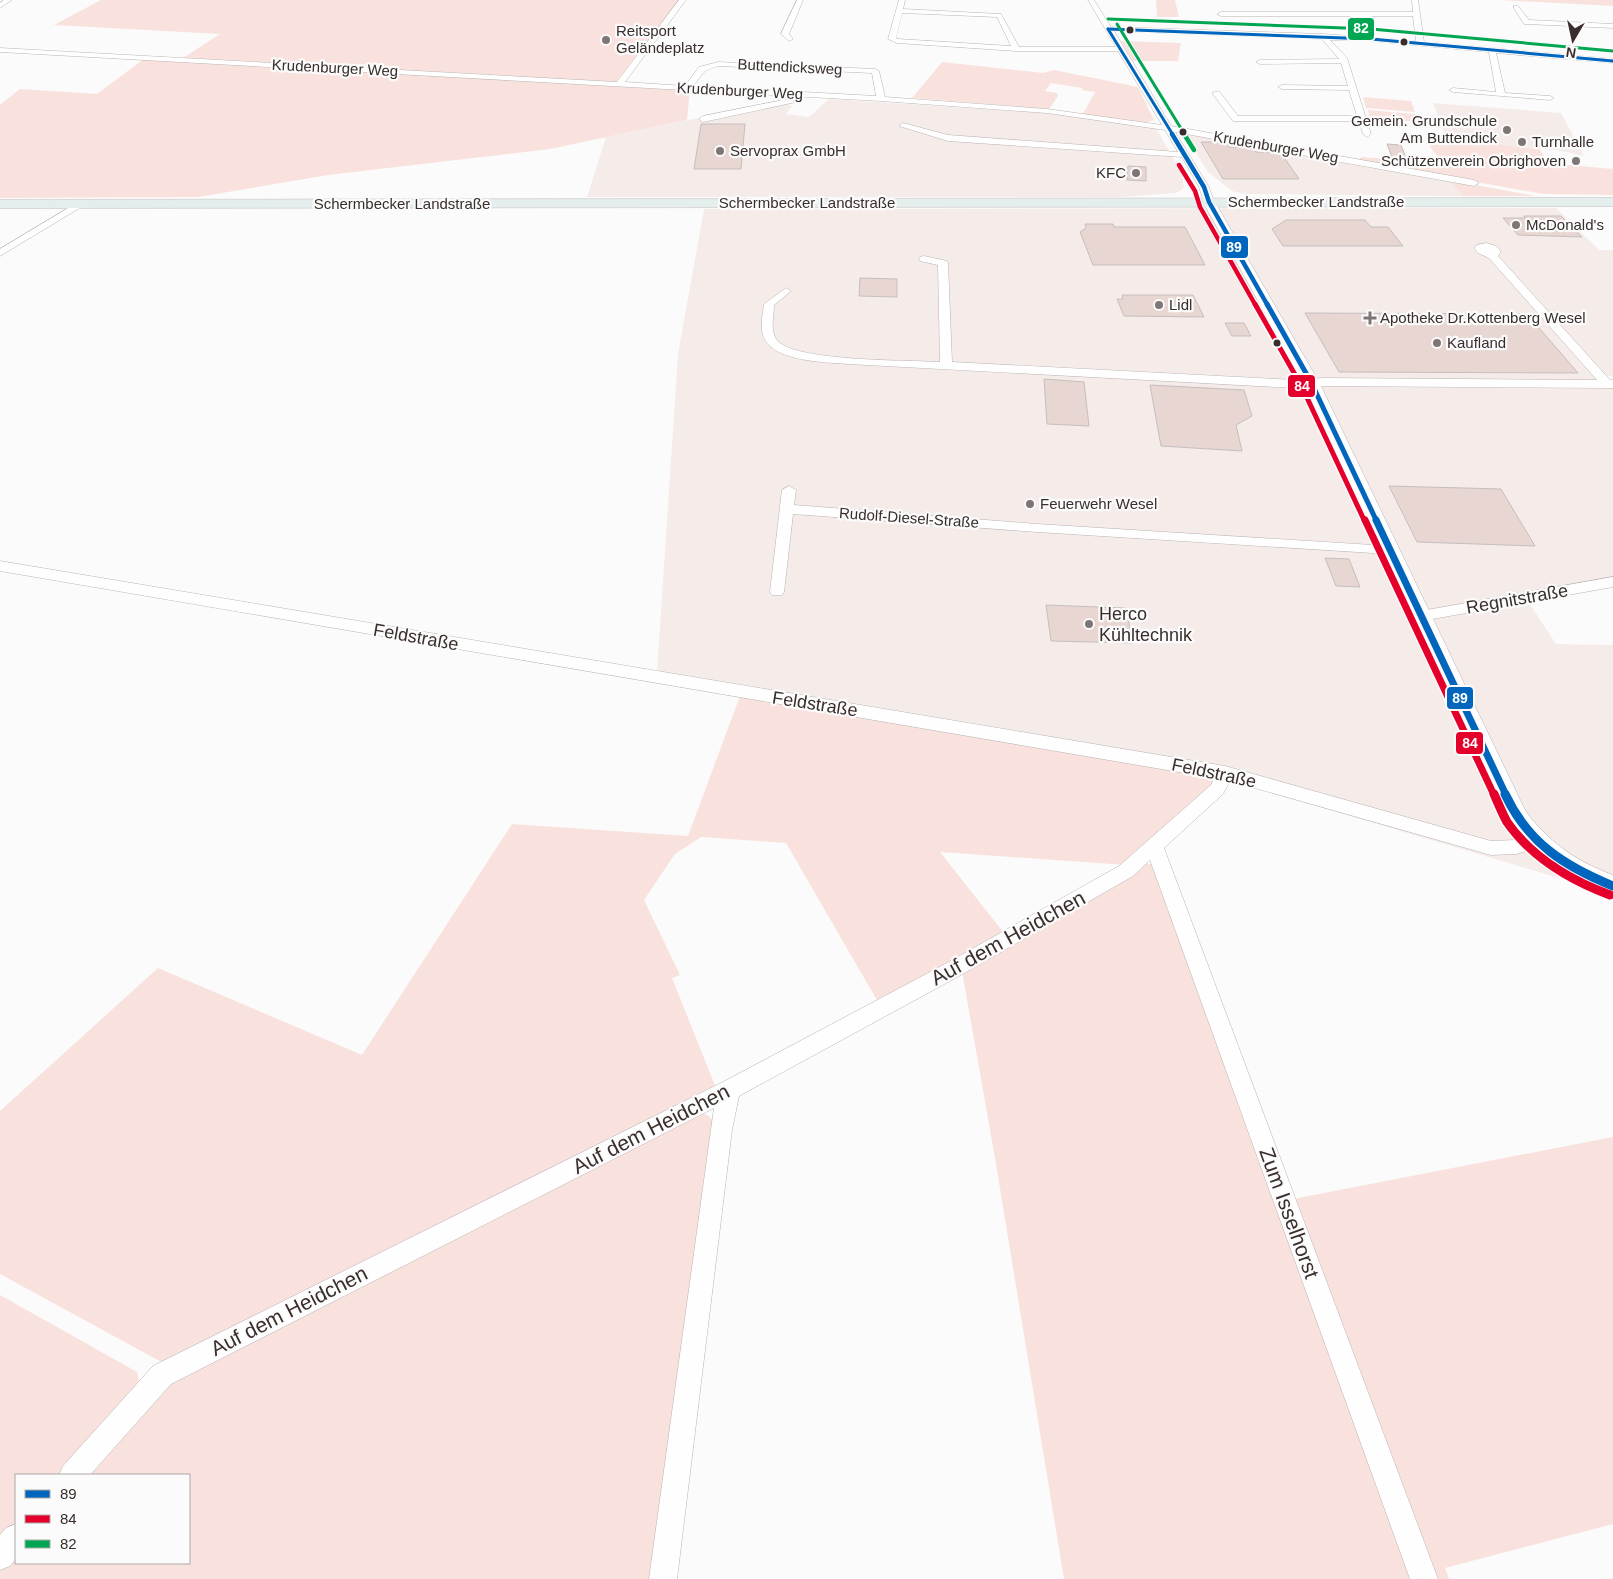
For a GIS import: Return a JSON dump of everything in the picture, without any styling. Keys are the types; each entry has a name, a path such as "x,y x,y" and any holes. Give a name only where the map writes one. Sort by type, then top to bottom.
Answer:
{"main road":[{"name":"Schermbecker Landstraße","path":"0,204 1613,202"}],"street":[{"path":"0,6 9,0"},
{"path":"620,84 683,0"},
{"path":"789,39 785,34 800,0"},
{"path":"902,0 893,40 1016,48 1120,50"},
{"path":"1091,0 1204,187 1209,202 1311,382 1515,815 1525,832 1575,870 1613,886"},
{"path":"1415,0 1420,42"},
{"path":"1238,33 1215,6 1297,6 1302,7 1308,13"},
{"path":"1516,7 1527,22 1610,26"},
{"path":"899,11 999,15 1016,48"},
{"path":"1221,14 1417,14"},
{"path":"1602,20 1610,26"},
{"path":"1108,29 1323,36 1420,42 1612,63"},
{"path":"1323,36 1343,61 1367,134"},
{"path":"1492,49 1501,95"},
{"name":"Krudenburger Weg","path":"0,50 815,95 1047,111 1168,128 1474,183"},
{"path":"1260,62 1343,61"},
{"name":"Buttendicksweg","path":"687,88 699,72 718,64 875,71 880,99"},
{"path":"1282,87 1352,88"},
{"path":"1453,90 1550,98"},
{"path":"1216,93 1236,119 1362,118"},
{"path":"703,119 815,95"},
{"path":"903,126 948,138 1185,155"},
{"path":"0,253 80,204"},
{"path":"1493,256 1610,384"},
{"path":"924,259 943,263 946,366"},
{"path":"786,291 769,304 767,333 772,342 785,350 810,356 946,366 1295,384 1311,382 1610,384"},
{"path":"777,592 790,490"},
{"name":"Rudolf-Diesel-Straße","path":"788,509 1037,528 1390,550"},
{"name":"Feldstraße","path":"0,566 1225,773 1491,848 1516,847 1536,842"},
{"name":"Regnitstraße","path":"1421,616 1613,582"},
{"name":"Auf dem Heidchen","path":"73,1474 162,1375 729,1090 954,969 1126,871 1218,789 1225,773"},
{"name":"Zum Isselhorst","path":"1154,846 1424,1579"},
{"path":"663,1579 690,1359 721,1130 729,1090"},
{"path":"0,1556 15,1539"}],"shaded area":[{"path":"101,0 681,0 619,83 690,89 687,120 550,149 328,175 199,197 0,198 0,105 20,89 97,94 148,56 183,58 220,34 54,25"},
{"path":"1156,0 1175,0 1179,17 1157,17"},
{"path":"1500,0 1613,0 1613,6"},
{"path":"1121,41 1181,43 1178,61 1133,61"},
{"path":"942,62 1043,73 1054,70 1138,87 1154,120 1130,122 1083,114 1095,92 1051,83 1045,91 1057,93 1058,96 1049,109 912,98"},
{"path":"1363,97 1411,101 1415,112 1366,108"},
{"path":"829,99 1047,113 1156,128 1182,174 1184,188 1176,193 1120,197 587,197 606,137 781,101 792,106 786,114 809,117"},
{"name":"Gemein. Grundschule Am Buttendick","path":"1433,103 1561,113 1584,156 1556,150 1501,145 1500,142 1446,138"},
{"path":"1368,110 1415,114 1418,122 1370,118"},
{"path":"1183,131 1449,180 1463,196 1245,194 1232,191 1208,172"},
{"path":"1446,138 1500,142 1501,145 1540,149 1547,163 1613,169 1613,195 1543,194 1359,161 1361,157 1444,163 1429,144 1448,145"},
{"path":"1449,180 1536,196 1463,196"},
{"path":"1556,208 1599,250 1613,250 1613,377 1607,375 1613,383 1613,587 1529,603 1556,644 1613,645 1613,894 1235,782 1233,768 657,672 678,354 704,209"},
{"path":"740,696 1213,776 1212,787 1125,865 940,852 1004,933 878,1002 786,843 701,837 675,854 644,900 680,975 672,978 716,1088 165,1364 0,1274 0,1111 158,968 362,1055 512,824 688,836"},
{"path":"1145,863 1154,865 1293,1199 1613,1137 1613,1524 1445,1568 1449,1579 1064,1579 995,1158 962,971"},
{"path":"699,1112 707,1115 715,1122 656,1579 0,1579 0,1567 15,1550 15,1564 190,1564 190,1474 83,1474 150,1398 183,1373"},
{"path":"0,1295 137,1372 140,1386 61,1474 15,1474 15,1525 0,1542"}],"building":[{"name":"Servoprax GmbH","path":"701,124 745,124 741,169 694,169"},
{"path":"1201,142 1222,142 1226,143 1229,147 1248,147 1253,148 1256,152 1281,153 1299,179 1223,179"},
{"path":"1387,144 1401,145 1406,158 1392,157"},
{"name":"KFC","path":"1128,166 1146,167 1146,181 1127,180"},
{"path":"1524,216 1561,216 1582,237 1518,235 1503,218 1525,218"},
{"path":"1286,220 1365,220 1371,227 1388,227 1403,246 1283,246 1272,229"},
{"path":"1085,224 1113,224 1114,227 1185,227 1205,265 1093,265 1080,232 1086,228"},
{"path":"860,278 897,279 897,297 859,296"},
{"name":"Lidl","path":"1122,295 1193,295 1204,317 1124,316 1117,299 1123,299"},
{"name":"Kaufland","path":"1305,313 1527,314 1578,373 1339,372"},
{"path":"1225,323 1244,323 1251,336 1232,336"},
{"path":"1044,379 1084,382 1089,426 1047,424"},
{"path":"1150,385 1244,390 1252,416 1236,425 1242,451 1161,446"},
{"path":"1389,486 1501,489 1535,546 1417,542"},
{"path":"1325,558 1349,559 1360,587 1336,586"},
{"name":"Herco Kühltechnik","path":"1046,605 1126,608 1133,643 1051,641"}],"transit line":[{"name":"82","path":"1108,19 1371,29 1613,51"},
{"name":"82","path":"1117,24 1194,150"},
{"name":"89","path":"1108,29 1204,187 1209,202 1311,382 1515,815 1535,839 1558,858 1584,874 1613,886"},
{"name":"89","path":"1108,29 1371,39 1613,61"},
{"name":"84","path":"1179,165 1195,191 1200,207 1302,387 1506,820 1527,845 1552,866 1579,882 1610,895"}],"place":[{"name":"Reitsport Geländeplatz","path":"606,40"},
{"name":"Gemein. Grundschule Am Buttendick","path":"1507,130"},
{"name":"Turnhalle","path":"1522,142"},
{"name":"Servoprax GmbH","path":"720,151"},
{"name":"Schützenverein Obrighoven","path":"1576,161"},
{"name":"KFC","path":"1136,173"},
{"name":"McDonald's","path":"1516,225"},
{"name":"Lidl","path":"1159,305"},
{"name":"Apotheke Dr.Kottenberg Wesel","path":"1370,318"},
{"name":"Kaufland","path":"1437,343"},
{"name":"Feuerwehr Wesel","path":"1030,504"},
{"name":"Herco Kühltechnik","path":"1089,624"}]}
